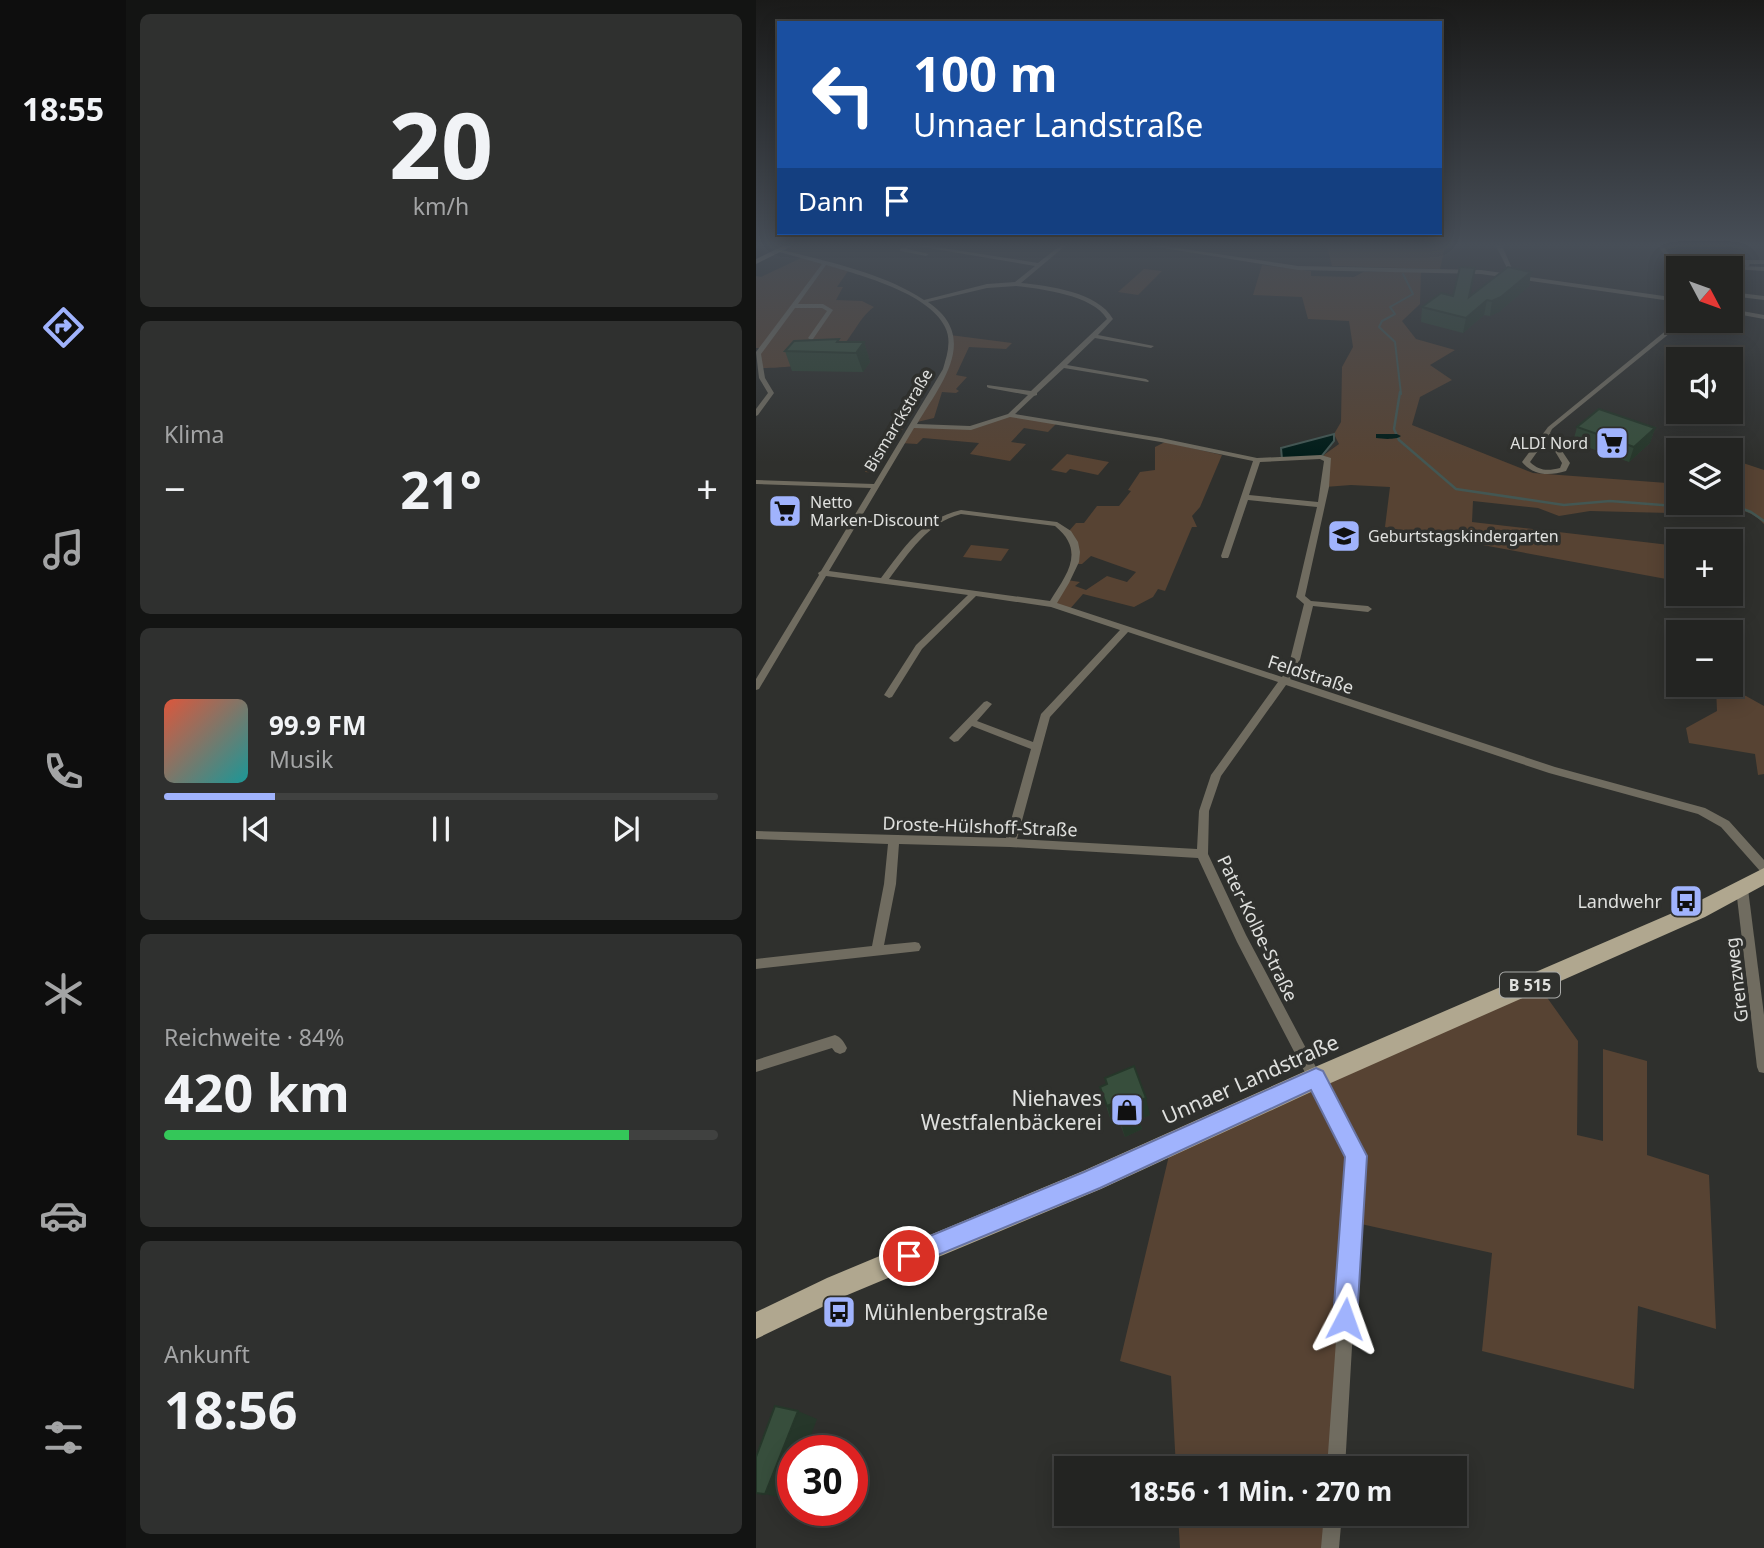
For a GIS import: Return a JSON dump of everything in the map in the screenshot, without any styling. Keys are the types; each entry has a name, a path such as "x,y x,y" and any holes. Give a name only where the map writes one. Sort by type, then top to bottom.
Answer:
{"main road":[{"name":"Unnaer Landstraße","path":"756,1326 836,1286 1092,1180 1742,889 1764,876"}],"street":[{"path":"756,414 771,393 762,378 758,354 784,318"},
{"path":"811,338 824,318"},
{"name":"Bismarckstraße","path":"756,687 946,369 952,349 942,318"},
{"path":"911,426 971,428 1010,415 1035,394 1110,318"},
{"path":"1547,433 1566,463 1563,469 1553,472 1540,471 1526,462 1530,453 1547,433 1584,398 1666,333"},
{"path":"1094,336 1151,346"},
{"path":"1063,366 1146,381"},
{"path":"989,386 1035,394"},
{"name":"Pater-Kolbe-Straße","path":"1010,415 1161,440 1257,460 1321,457 1328,460 1300,597 1309,603 1293,668 1216,775 1204,811 1202,854 1252,958 1356,1156 1337,1456"},
{"path":"1225,556 1257,460"},
{"path":"756,482 875,486"},
{"path":"1245,497 1320,505"},
{"path":"884,580 932,522 946,514 961,512 1058,524 1069,531 1078,544 1077,556 1067,580 1052,604"},
{"name":"Feldstraße","path":"822,573 1052,604 1553,771 1701,811 1725,824 1764,868"},
{"path":"889,695 919,647 973,595"},
{"path":"1309,603 1367,609"},
{"path":"1010,843 1045,716 1126,629"},
{"path":"954,738 987,704"},
{"path":"970,722 1037,747"},
{"name":"Droste-Hülshoff-Straße","path":"756,835 1010,843 1202,854"},
{"path":"877,951 890,884 894,841"},
{"name":"Grenzweg","path":"1742,889 1764,1067"},
{"path":"756,964 915,947"},
{"path":"756,1066 835,1041 840,1048"},
{"path":"1330,1548 1332,1526"}],"shaded area":[{"path":"756,318 863,318 841,348 819,361 760,368 758,354 762,348 756,348"},
{"path":"1308,318 1405,318 1402,321 1416,339 1455,350 1430,365 1452,380 1420,397 1412,425 1533,473 1666,483 1666,513 1590,511 1559,516 1538,508 1473,501 1472,522 1666,545 1666,579 1385,527 1390,487 1325,487 1328,460 1321,457 1339,444 1334,434 1341,422 1342,367 1353,347 1349,321"},
{"path":"950,335 1012,343 1006,349 969,347 956,375 967,377 956,389 959,391 942,392 934,418 913,423 946,369"},
{"path":"910,402 919,402 876,473 865,472"},
{"path":"1010,415 1056,424 1048,432 1024,428 1011,442 1026,444 1010,461 970,454 979,443 923,438 917,444 900,443 911,426 971,428"},
{"path":"1165,442 1222,455 1200,507 1192,516 1197,527 1192,527 1165,591 1158,589 1153,597 1134,607 1083,594 1069,610 1052,604 1067,580 1080,582 1075,586 1086,590 1107,576 1127,582 1136,572 1091,556 1082,564 1073,564 1069,531 1076,523 1084,523 1097,506 1119,506 1131,491 1128,490 1140,472 1155,470 1155,447"},
{"path":"1067,454 1109,462 1098,475 1070,469 1066,473 1051,470"},
{"path":"1743,463 1764,470 1764,524 1745,512"},
{"path":"971,545 1009,549 1001,561 963,557"},
{"path":"1743,695 1764,706 1764,774 1758,775 1755,754 1689,743 1686,728 1717,711 1716,697"},
{"path":"1536,982 1578,1041 1577,1135 1603,1141 1603,1049 1647,1061 1647,1155 1709,1175 1716,1329 1638,1306 1634,1389 1482,1351 1492,1253 1352,1222 1337,1456 1175,1456 1171,1376 1120,1361 1172,1143"},
{"path":"1179,1526 1332,1526 1330,1548 1180,1548"}],"water":[{"path":"1334,434 1334,441 1321,457 1282,459 1281,448"}],"building":[{"path":"839,339 837,342 864,342 856,353 785,351 794,341"},
{"path":"1599,409 1655,428 1634,447 1577,427"},
{"path":"1134,1066 1146,1098 1134,1103 1137,1112 1120,1120 1114,1103 1107,1106 1100,1087 1107,1084 1105,1078"},
{"path":"775,1406 798,1411 788,1435 777,1435 777,1464 765,1494 756,1493 756,1457"}],"waterway":[{"path":"1387,318 1379,327 1395,342 1401,394"},
{"path":"1400,392 1394,429 1399,440 1456,489 1564,505 1610,501 1666,505"},
{"path":"1379,436 1397,436"},
{"path":"1743,509 1764,521"}],"place":[{"name":"ALDI Nord","path":"1612,443"},
{"name":"Netto Marken-Discount","path":"785,511"},
{"name":"Geburtstagskindergarten","path":"1344,536"},
{"name":"Landwehr","path":"1686,901"},
{"name":"Niehaves Westfalenbäckerei","path":"1127,1110"},
{"name":"Mühlenbergstraße","path":"839,1312"}],"route":[{"path":"909,1256 1092,1180 1316,1078 1356,1156 1345,1319"}]}
